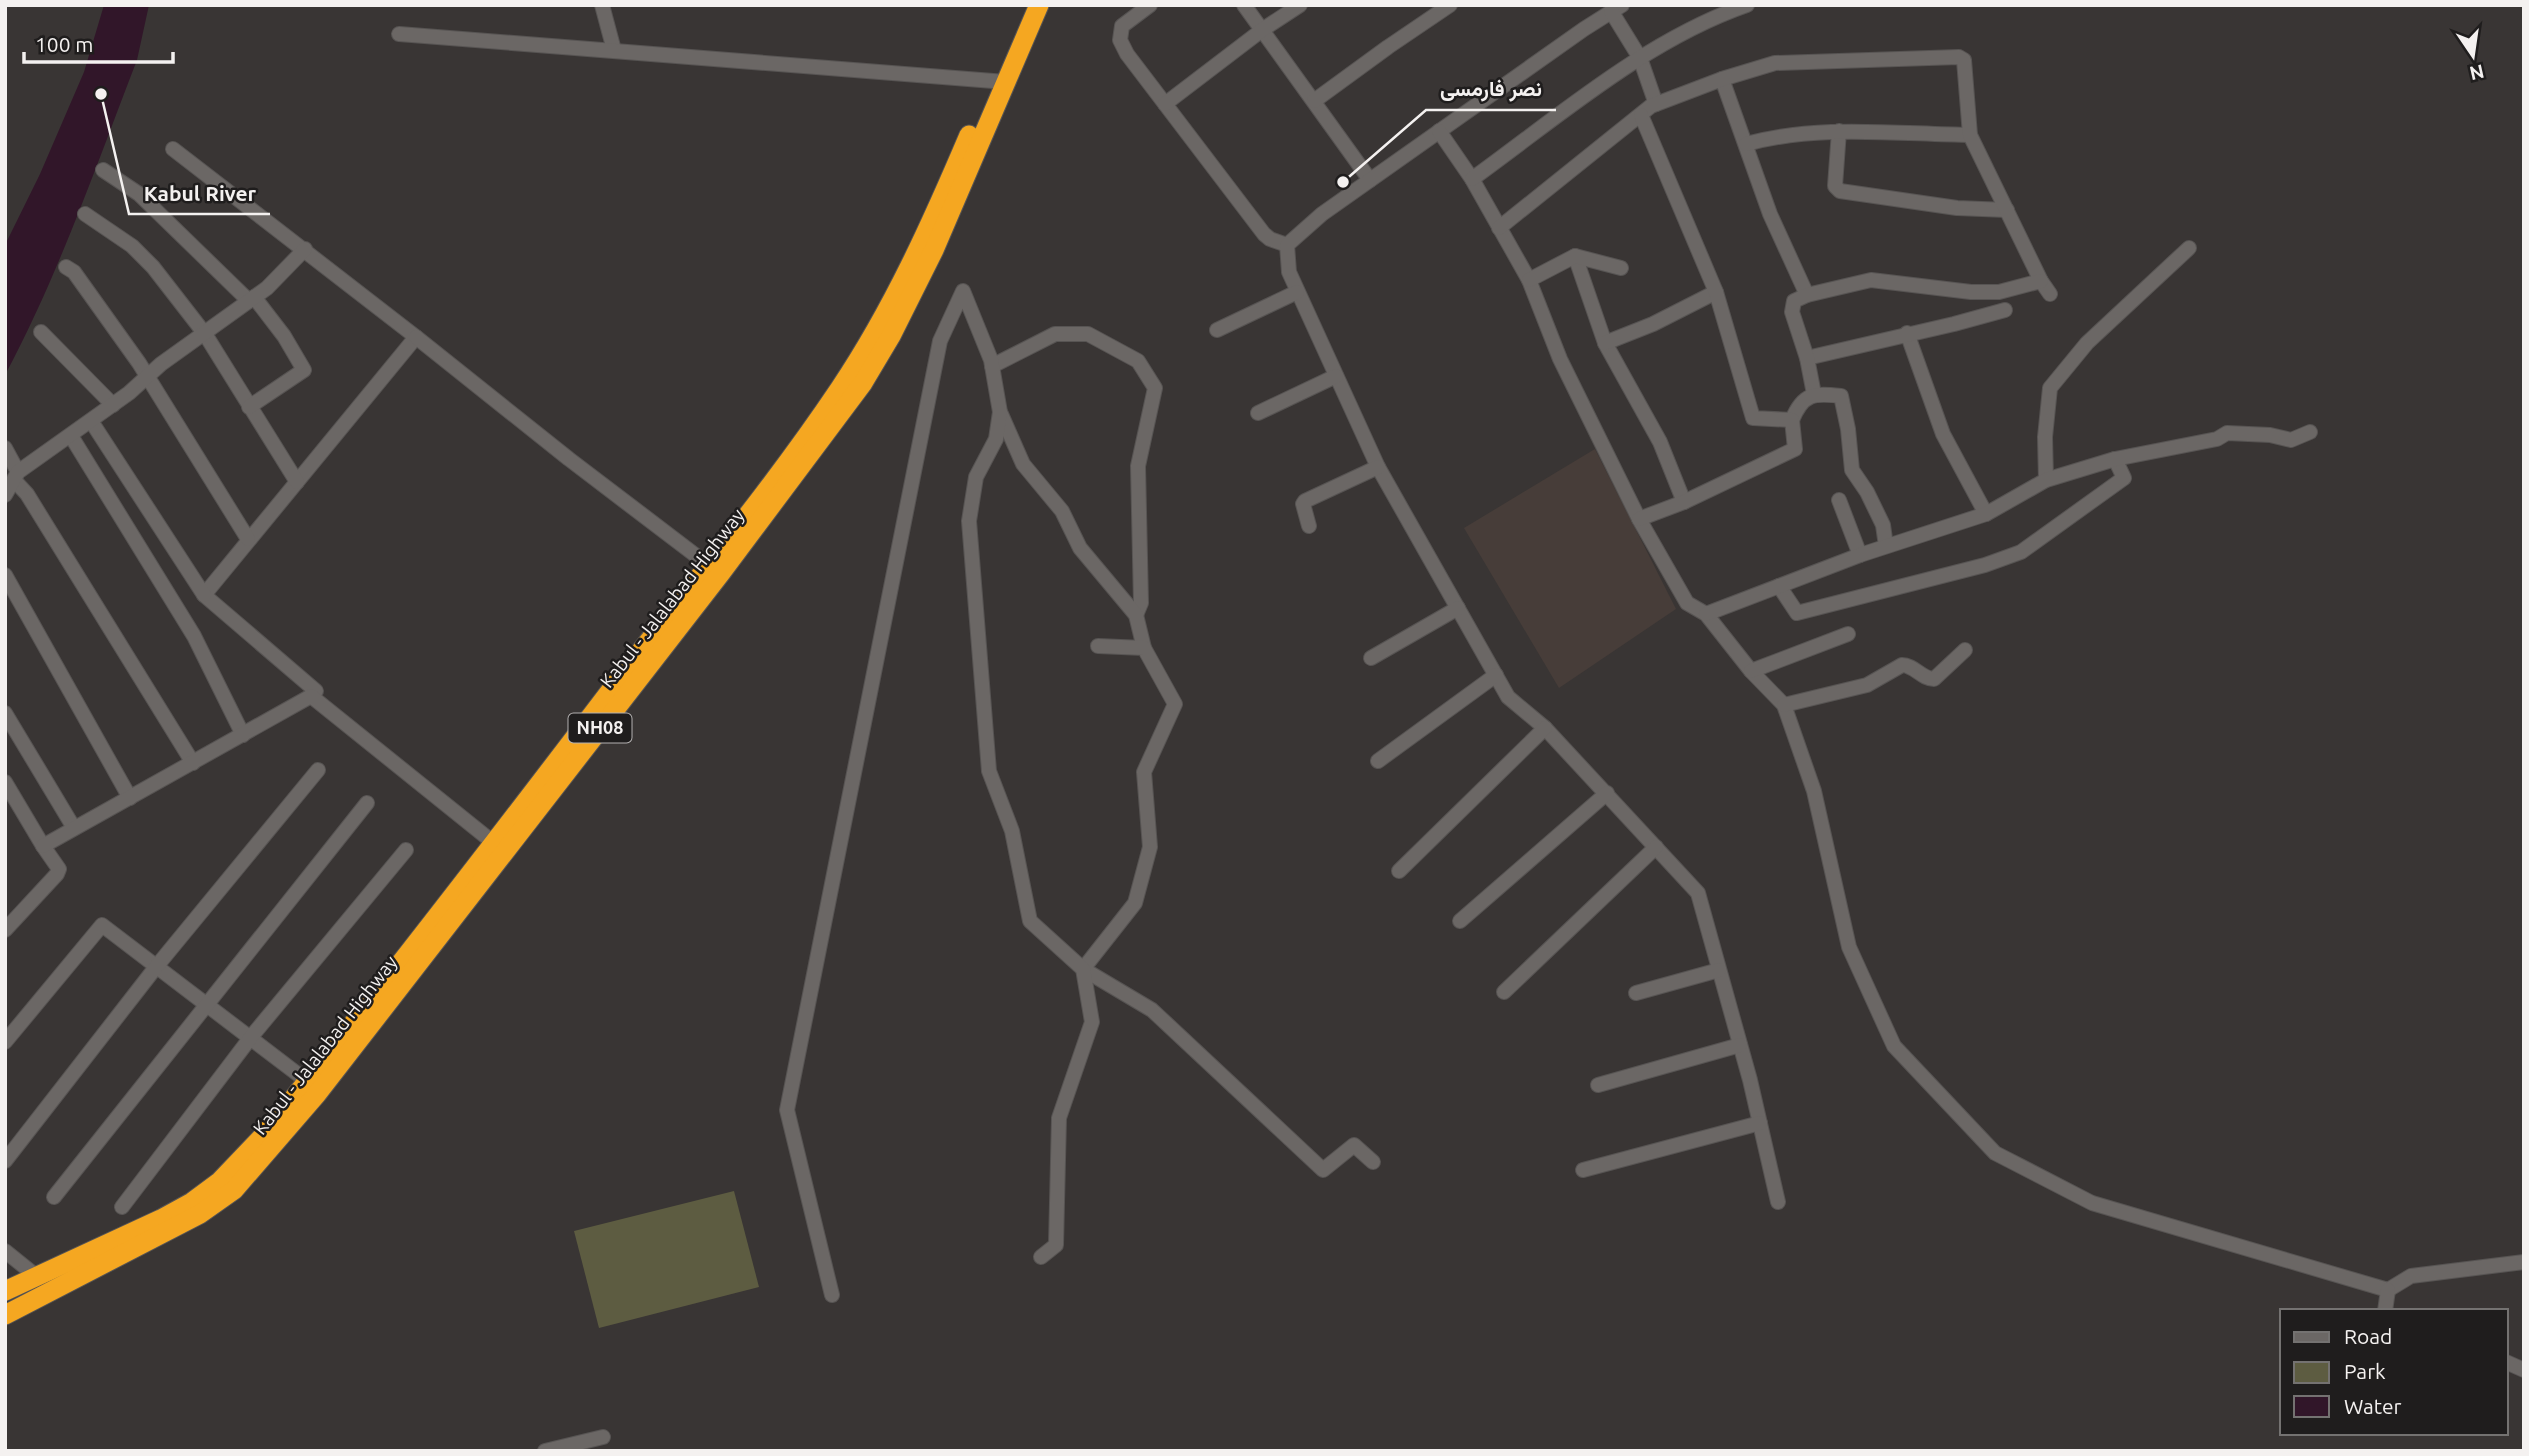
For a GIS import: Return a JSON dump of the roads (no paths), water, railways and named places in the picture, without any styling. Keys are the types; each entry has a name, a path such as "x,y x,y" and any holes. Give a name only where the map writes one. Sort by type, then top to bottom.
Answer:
{"highway":[{"name":"Kabul - Jalalabad Highway","path":"5,1292 192,1202 237,1164 263,1136 721,573 863,383 891,336 934,250 1025,5"},
{"name":"Kabul - Jalalabad Highway","path":"5,1315 201,1214 234,1190 317,1094 707,564 840,388 913,262 999,81 1039,5"}],"street":[{"path":"601,5 614,50"},
{"path":"1150,5 1122,26 1120,40 1127,54 1264,234 1287,245"},
{"path":"1244,5 1370,180"},
{"path":"1165,104 1262,30 1300,5"},
{"path":"1314,102 1450,5"},
{"path":"1472,179 1640,58 1726,13 1747,5"},
{"path":"1287,245 1322,214 1617,8 1640,58 1656,104"},
{"path":"399,34 999,81"},
{"path":"1499,228 1656,104 1722,79 1775,63 1959,57 1964,60 1970,135 2041,281 2050,294"},
{"path":"1722,79 1770,214 1807,295"},
{"path":"1641,115 1716,292 1753,418 1792,420"},
{"path":"1439,131 1472,179 1529,280 1560,359 1639,519 1687,603 1706,614 1751,671 1784,705 1814,791 1850,947 1894,1046 1995,1153 2092,1203 2388,1290 2411,1276 2524,1262"},
{"path":"1746,144 1839,131 1970,135"},
{"path":"1839,131 1835,186 1840,191 1957,208 2007,210"},
{"path":"173,149 707,564"},
{"path":"103,170 139,194 251,299 284,336 304,370 249,407"},
{"path":"85,214 132,246 153,267 205,334 297,482"},
{"path":"1287,245 1289,272 1297,292 1378,467 1508,697 1545,728 1698,893 1740,1045 1778,1202"},
{"path":"2046,480 2045,437 2050,388 2087,343 2189,248"},
{"path":"5,495 16,476 113,405 162,364 267,288 305,249"},
{"path":"1529,280 1575,256 1621,268"},
{"path":"1575,256 1605,342 1660,442 1684,502"},
{"path":"66,267 74,272 148,377 248,539"},
{"path":"1814,394 1792,305 1794,301 1807,295 1871,280 1971,292 1999,292 2041,281"},
{"path":"832,1295 787,1110 940,341 963,292 992,366 1000,412 1023,464 1062,511 1080,548 1136,615 1144,648 1175,704 1144,772 1150,847 1135,903 1083,969 1092,1022 1059,1118 1056,1245 1041,1257"},
{"path":"1217,330 1297,292"},
{"path":"1605,342 1653,324 1716,292"},
{"path":"1807,358 2005,310"},
{"path":"41,332 113,405"},
{"path":"1907,333 1944,434 1986,514"},
{"path":"992,366 1055,334 1088,334 1138,361 1155,388 1138,466 1141,603 1136,615"},
{"path":"204,595 416,337"},
{"path":"1258,413 1336,376"},
{"path":"1639,519 1684,502 1795,449 1792,420 1804,398 1814,394 1841,396 1852,470 1867,492 1883,525 1886,545"},
{"path":"1000,412 996,439 976,477 969,521 989,771 1012,831 1030,921 1083,969 1152,1010 1323,1170 1354,1146 1373,1162"},
{"path":"43,846 243,735 316,691 204,595 91,421"},
{"path":"1706,614 1886,545 1986,514 2046,480 2115,459 2217,439 2227,433 2270,435 2291,440 2310,432"},
{"path":"71,436 194,636 243,735"},
{"path":"5,449 16,476 193,763"},
{"path":"1779,586 1797,613 1985,565 2021,552 2124,478 2115,459"},
{"path":"1309,526 1303,504 1305,501 1378,467"},
{"path":"1839,500 1860,555"},
{"path":"5,575 130,798"},
{"path":"1371,658 1458,608"},
{"path":"1751,671 1848,634"},
{"path":"1098,646 1144,648"},
{"path":"1784,705 1867,685 1902,665 1934,679 1965,650"},
{"path":"1378,761 1496,675"},
{"path":"311,696 498,847"},
{"path":"5,713 74,828"},
{"path":"1399,870 1545,728"},
{"path":"5,1161 156,967 318,769"},
{"path":"5,782 59,869 7,923"},
{"path":"1460,921 1607,793"},
{"path":"54,1197 366,803"},
{"path":"1504,992 1656,847"},
{"path":"122,1207 251,1037 406,850"},
{"path":"8,1033 102,925 307,1082"},
{"path":"1636,993 1719,970"},
{"path":"1598,1085 1740,1045"},
{"path":"1583,1170 1760,1123"},
{"path":"5,1251 36,1276"},
{"path":"2385,1309 2388,1290"},
{"path":"2508,1363 2524,1370"},
{"path":"545,1451 603,1437"}],"water":[{"path":"104,5 149,5 137,60 60,259 5,375 5,245 40,174 84,72"}],"place":[{"name":"Kabul River","path":"101,94"},
{"name":"نصر فارمسی","path":"1343,182"}]}
